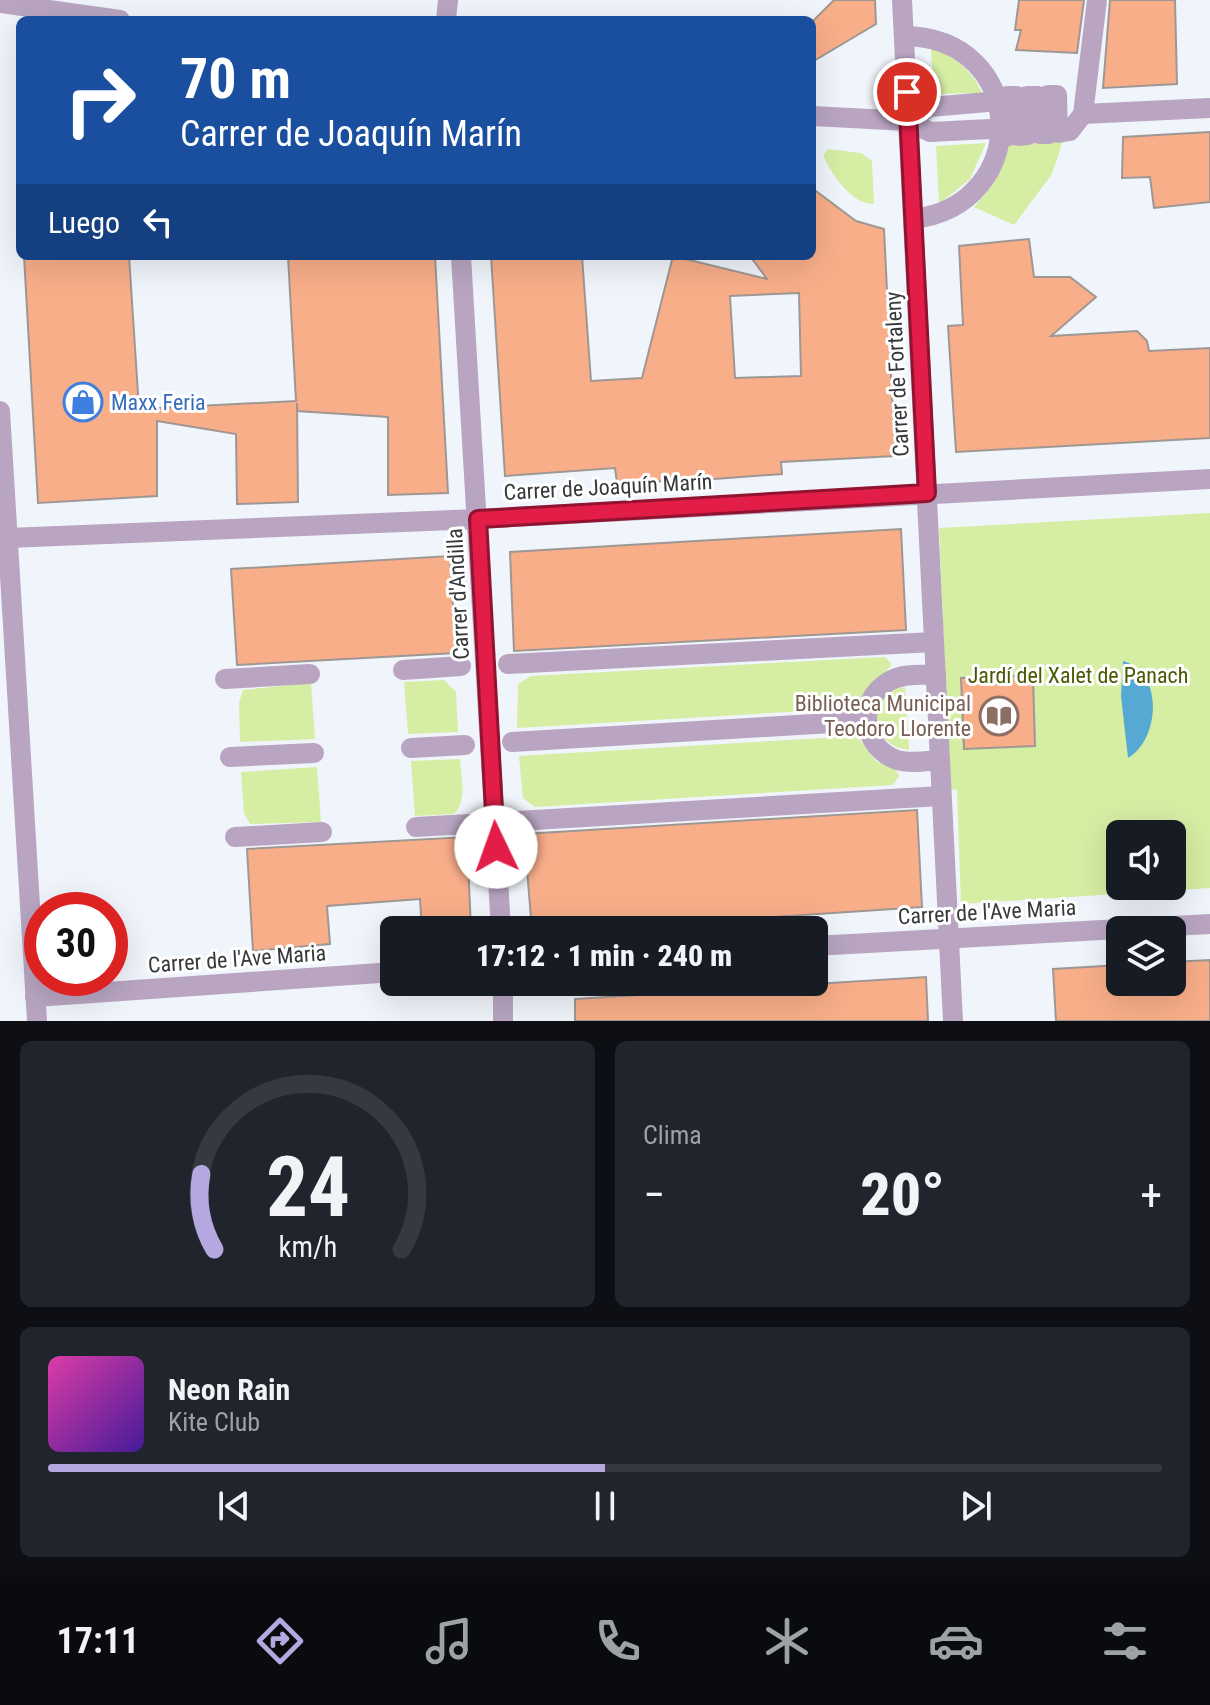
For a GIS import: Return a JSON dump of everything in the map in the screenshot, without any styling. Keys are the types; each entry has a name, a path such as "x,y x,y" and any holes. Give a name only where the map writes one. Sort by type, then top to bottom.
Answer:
{"street":[{"name":"Carrer de Fortaleny","path":"902,0 953,1021"},
{"path":"913,219 950,210 974,193 990,169 1004,134 1007,96 1017,96 1018,136 1028,135 1027,96 1038,96 1039,134 1049,134 1048,95 1057,95 1058,133 1070,131 1083,114 1097,0"},
{"path":"0,3 92,16"},
{"path":"904,36 938,40 968,56 986,75 999,101 1004,134"},
{"path":"908,121 930,107 999,101"},
{"path":"1083,114 1210,108"},
{"path":"816,116 908,121 930,132 990,129 1004,134"},
{"name":"Carrer d'Andilla","path":"461,260 500,916"},
{"path":"0,411 37,1021"},
{"name":"Carrer de Joaquín Marín","path":"8,538 478,519 1210,479"},
{"path":"508,664 934,642"},
{"path":"403,670 461,666"},
{"path":"225,679 310,674"},
{"path":"936,675 904,675 884,684 868,708 865,721 869,734 884,753 908,761 940,760"},
{"path":"512,742 865,721"},
{"path":"411,748 465,745"},
{"path":"230,757 314,753"},
{"path":"517,821 941,796"},
{"path":"416,827 469,824"},
{"path":"235,837 322,832"},
{"name":"Carrer de l'Ave Maria","path":"828,945 1210,924"},
{"name":"Carrer de l'Ave Maria","path":"35,997 380,973"},
{"path":"503,996 503,1021"}],"green space":[{"path":"931,47 961,65 982,93 933,94"},
{"path":"1064,137 1052,174 1014,225 974,207 994,183 1010,140"},
{"path":"986,143 970,179 939,204 936,146"},
{"path":"828,149 861,153 872,161 874,204 858,199 843,187 823,155"},
{"name":"Jardí del Xalet de Panach","path":"1210,513 1210,888 1186,890 1186,820 1106,820 1106,895 961,904 957,790 950,789 939,528"},
{"path":"885,657 892,664 857,708 517,728 518,684 531,676"},
{"path":"444,680 456,692 458,732 408,734 404,682"},
{"path":"311,683 315,739 240,742 239,703 243,690"},
{"path":"905,687 909,750 885,739 876,719 883,699"},
{"path":"857,736 876,761 896,770 899,776 893,785 535,807 523,798 519,756"},
{"path":"460,759 462,795 454,814 415,816 411,761"},
{"path":"317,767 321,822 250,824 244,813 241,772"}],"water":[{"path":"1123,661 1146,678 1153,706 1146,736 1139,749 1128,758 1121,696"}],"building":[{"path":"834,0 875,0 876,24 816,60 816,18"},
{"path":"1019,0 1084,0 1077,53 1016,50 1021,30 1015,30"},
{"path":"1110,0 1175,0 1177,84 1103,88"},
{"path":"1210,132 1210,202 1154,208 1150,177 1122,178 1123,137"},
{"path":"816,191 856,221 884,229 895,456 781,462 782,474 701,480 617,483 615,468 505,476 491,260 582,260 591,381 642,378 672,260 689,260 767,279 753,260 816,260","holes":["799,293 801,376 735,378 730,296"]},
{"path":"1029,239 1034,277 1070,277 1096,297 1051,336 1137,331 1147,341 1149,351 1210,348 1210,438 956,452 948,326 963,325 959,246"},
{"path":"24,260 129,260 139,409 296,401 288,260 435,260 448,493 388,495 388,417 297,411 298,502 237,504 236,434 157,421 157,496 38,503"},
{"path":"901,529 906,630 514,651 510,552"},
{"path":"450,556 456,653 237,665 231,569"},
{"name":"Biblioteca Municipal Teodoro Llorente","path":"1033,675 1035,746 964,749 961,678"},
{"path":"917,810 922,907 789,916 531,916 524,834"},
{"path":"467,837 470,916 421,916 420,899 327,906 330,944 253,951 247,849"},
{"path":"1210,960 1210,1021 1056,1021 1053,969 1106,966 1106,996 1186,996 1186,961"},
{"path":"926,977 928,1021 575,1021 575,999 623,996 828,996 828,983"}],"place":[{"name":"Maxx Feria","path":"83,402"},
{"name":"Biblioteca Municipal Teodoro Llorente","path":"999,716"}],"route":[{"path":"496,847 478,519 927,493 907,92"}]}
